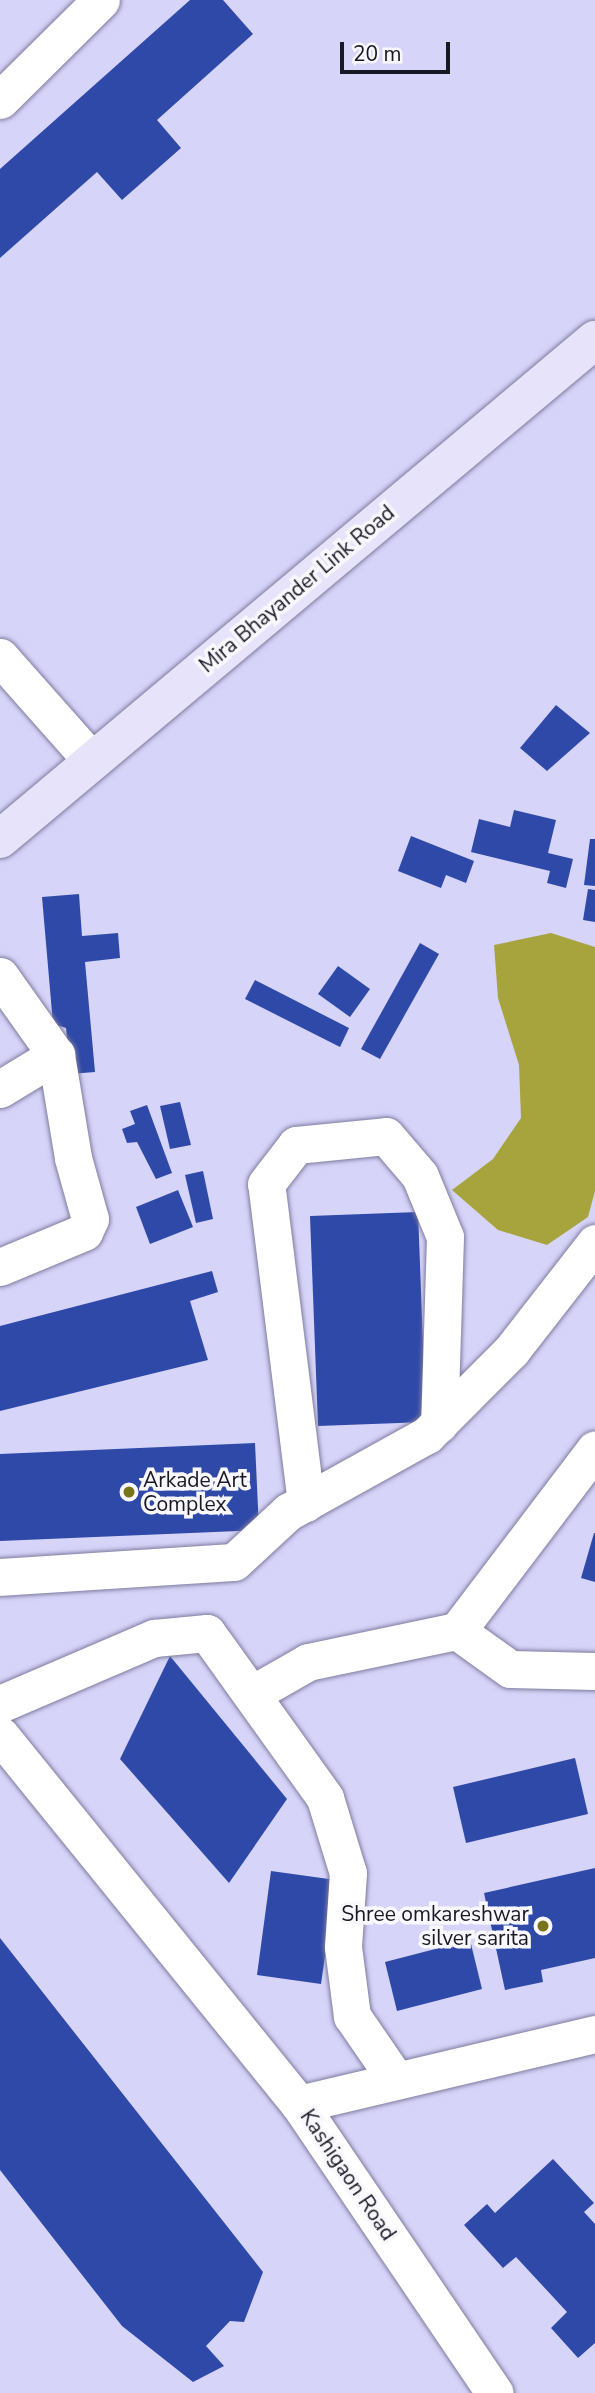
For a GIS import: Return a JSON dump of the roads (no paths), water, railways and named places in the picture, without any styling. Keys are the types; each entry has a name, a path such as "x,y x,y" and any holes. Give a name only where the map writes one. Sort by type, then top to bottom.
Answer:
{"street":[{"path":"0,100 101,0"},
{"name":"Mira Bhayander Link Road","path":"0,839 595,340"},
{"path":"0,657 92,761"},
{"path":"0,976 56,1055 90,1219 84,1232 0,1267"},
{"path":"0,1089 56,1055"},
{"path":"306,1503 266,1184 296,1145 386,1136 420,1176 445,1237 439,1424"},
{"path":"0,1577 234,1562 306,1503 439,1424 511,1351 595,1244"},
{"path":"252,1694 308,1662 457,1630 595,1449"},
{"path":"457,1630 510,1669 595,1671"},
{"path":"0,1704 154,1638 207,1633 325,1798 348,1873 343,1947 352,2016 396,2080"},
{"path":"0,1735 299,2104"},
{"name":"Kashigaon Road","path":"495,2393 299,2104 595,2034"}],"place":[{"name":"Arkade Art Complex","path":"129,1492"},
{"name":"Shree omkareshwar silver sarita","path":"543,1926"}]}
